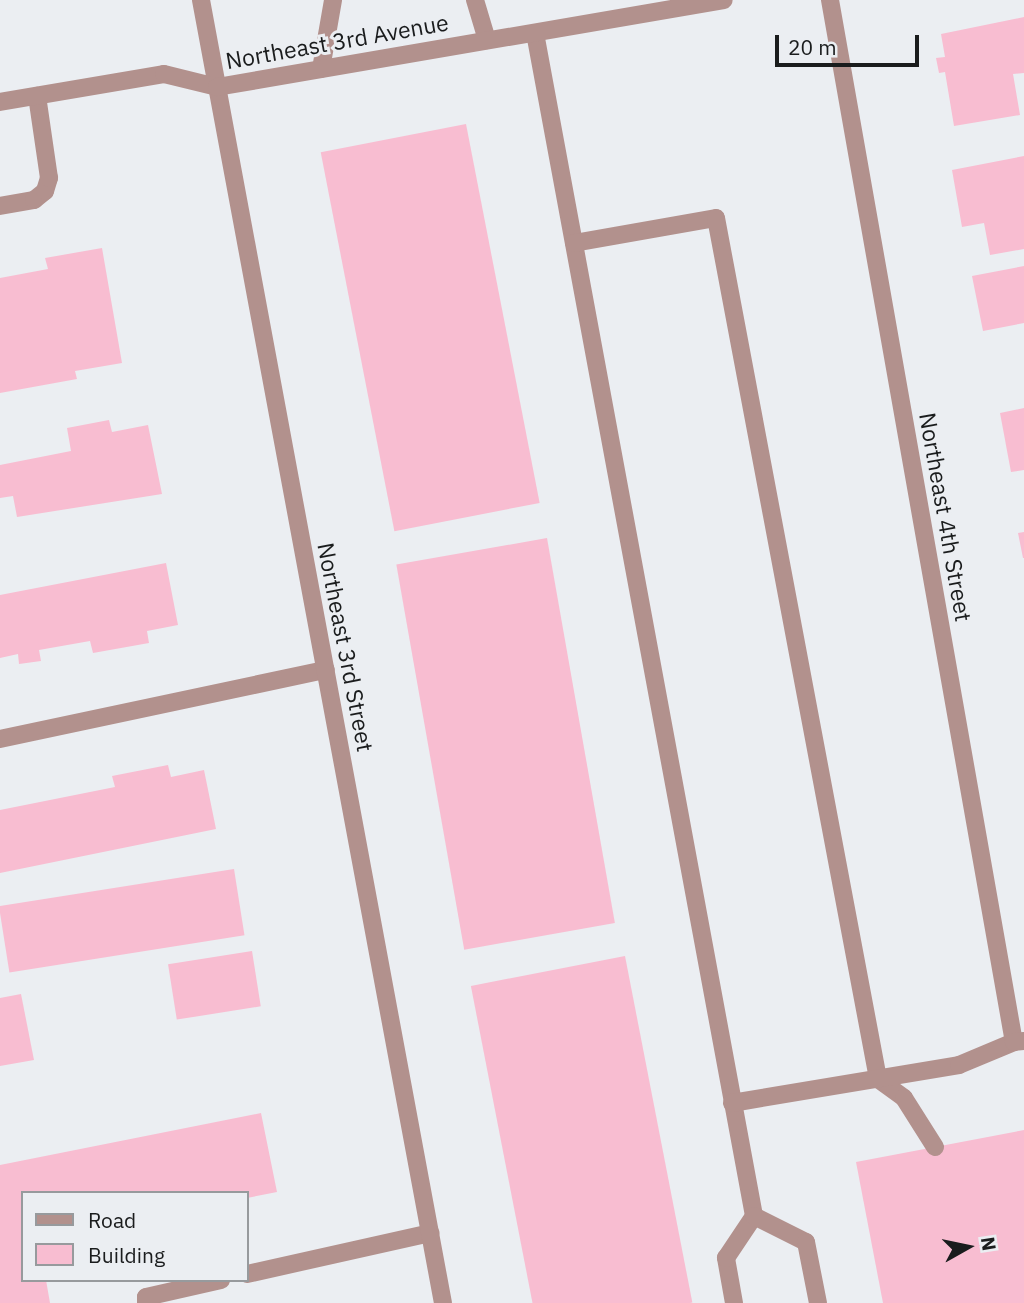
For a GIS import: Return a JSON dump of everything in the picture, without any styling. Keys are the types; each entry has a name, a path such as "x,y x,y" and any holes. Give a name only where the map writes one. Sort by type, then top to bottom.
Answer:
{"street":[{"name":"Northeast 3rd Street","path":"201,0 443,1303"},
{"path":"321,69 333,0"},
{"path":"475,0 487,40"},
{"name":"Northeast 3rd Avenue","path":"0,102 164,74 217,87 724,0"},
{"name":"Northeast 4th Street","path":"830,0 1019,1042"},
{"path":"535,33 754,1216 726,1258 734,1303"},
{"path":"0,205 34,200 45,191 49,178 37,96"},
{"path":"574,243 716,218 878,1079 904,1098 935,1147"},
{"path":"0,739 326,670"},
{"path":"733,1103 959,1065 1019,1042"},
{"path":"754,1216 806,1242 818,1303"},
{"path":"248,1274 430,1233"},
{"path":"146,1303 146,1297 212,1282"}],"building":[{"path":"1024,17 1024,73 1013,74 1020,115 954,126 945,72 939,73 936,58 945,57 941,34"},
{"path":"466,124 540,503 394,531 321,152"},
{"path":"1024,156 1024,249 990,255 984,223 962,227 952,170"},
{"path":"102,248 122,363 75,371 77,379 0,393 0,278 48,269 45,258"},
{"path":"1024,266 1024,323 983,331 972,276"},
{"path":"1024,408 1024,470 1011,472 1000,413"},
{"path":"109,420 112,432 148,425 162,494 17,517 13,496 0,498 0,465 71,451 67,428"},
{"path":"1024,532 1024,558 1023,558 1018,533"},
{"path":"547,538 615,923 464,950 396,565"},
{"path":"166,563 178,625 147,631 149,643 93,653 90,641 39,650 41,661 19,664 18,654 0,658 0,595"},
{"path":"168,765 171,777 204,770 216,829 0,873 0,810 115,787 112,776"},
{"path":"234,869 244,935 9,972 0,906"},
{"path":"252,951 261,1006 177,1020 168,964"},
{"path":"625,956 692,1303 533,1303 471,986"},
{"path":"21,994 34,1060 0,1066 0,998"},
{"path":"261,1113 277,1192 248,1198 248,1191 21,1191 21,1282 46,1282 50,1303 0,1303 0,1165"},
{"path":"1024,1130 1024,1303 883,1303 856,1162"}]}
